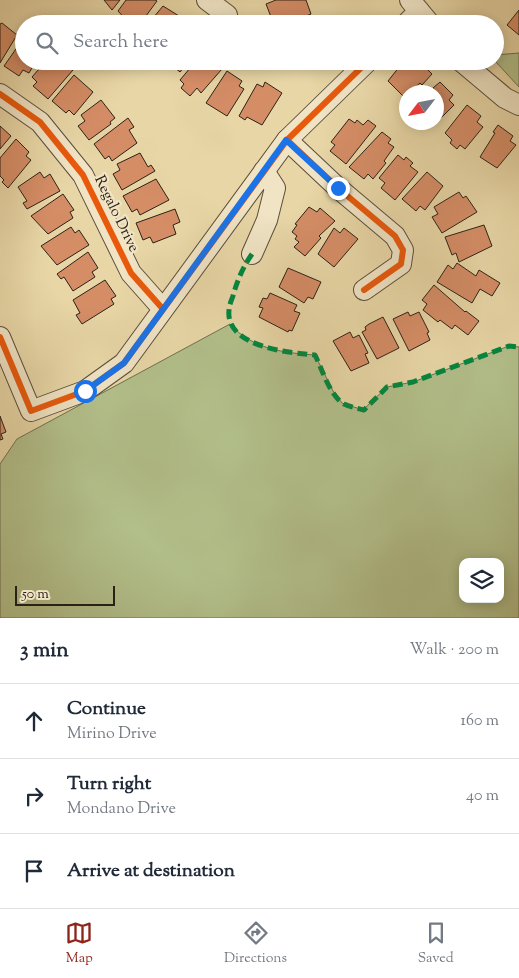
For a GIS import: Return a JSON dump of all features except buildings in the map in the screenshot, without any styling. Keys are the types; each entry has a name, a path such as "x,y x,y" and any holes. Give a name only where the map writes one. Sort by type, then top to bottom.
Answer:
{"street":[{"path":"208,0 227,15"},
{"path":"0,337 31,411 85,391 124,363 162,308 286,140 359,70"},
{"path":"472,70 505,98 519,105"},
{"name":"Regalo Drive","path":"0,94 40,122 83,175 131,273 162,308"},
{"path":"286,140 338,188 395,236 403,250 401,264 364,290"},
{"path":"252,254 267,220 275,188 264,171"}],"green space":[{"path":"519,53 519,87 503,70 504,54"},
{"path":"230,324 248,339 258,344 280,351 315,355 333,391 342,403 363,410 387,387 413,382 509,346 519,347 519,618 0,618 0,464 17,439"}],"marked path":[{"path":"252,254 246,263 230,303 231,322 237,332 261,346 315,355 335,395 344,404 349,406 364,410 387,387 413,382 509,346 519,347"}],"cycle path":[{"path":"0,337 31,411 85,391 124,363 287,140 359,70"},
{"path":"0,94 40,122 83,175 131,273 162,308"},
{"path":"287,140 338,188 395,236 403,250 401,264 364,290"}],"route":[{"path":"85,391 124,363 196,261 286,140 338,188"}]}
